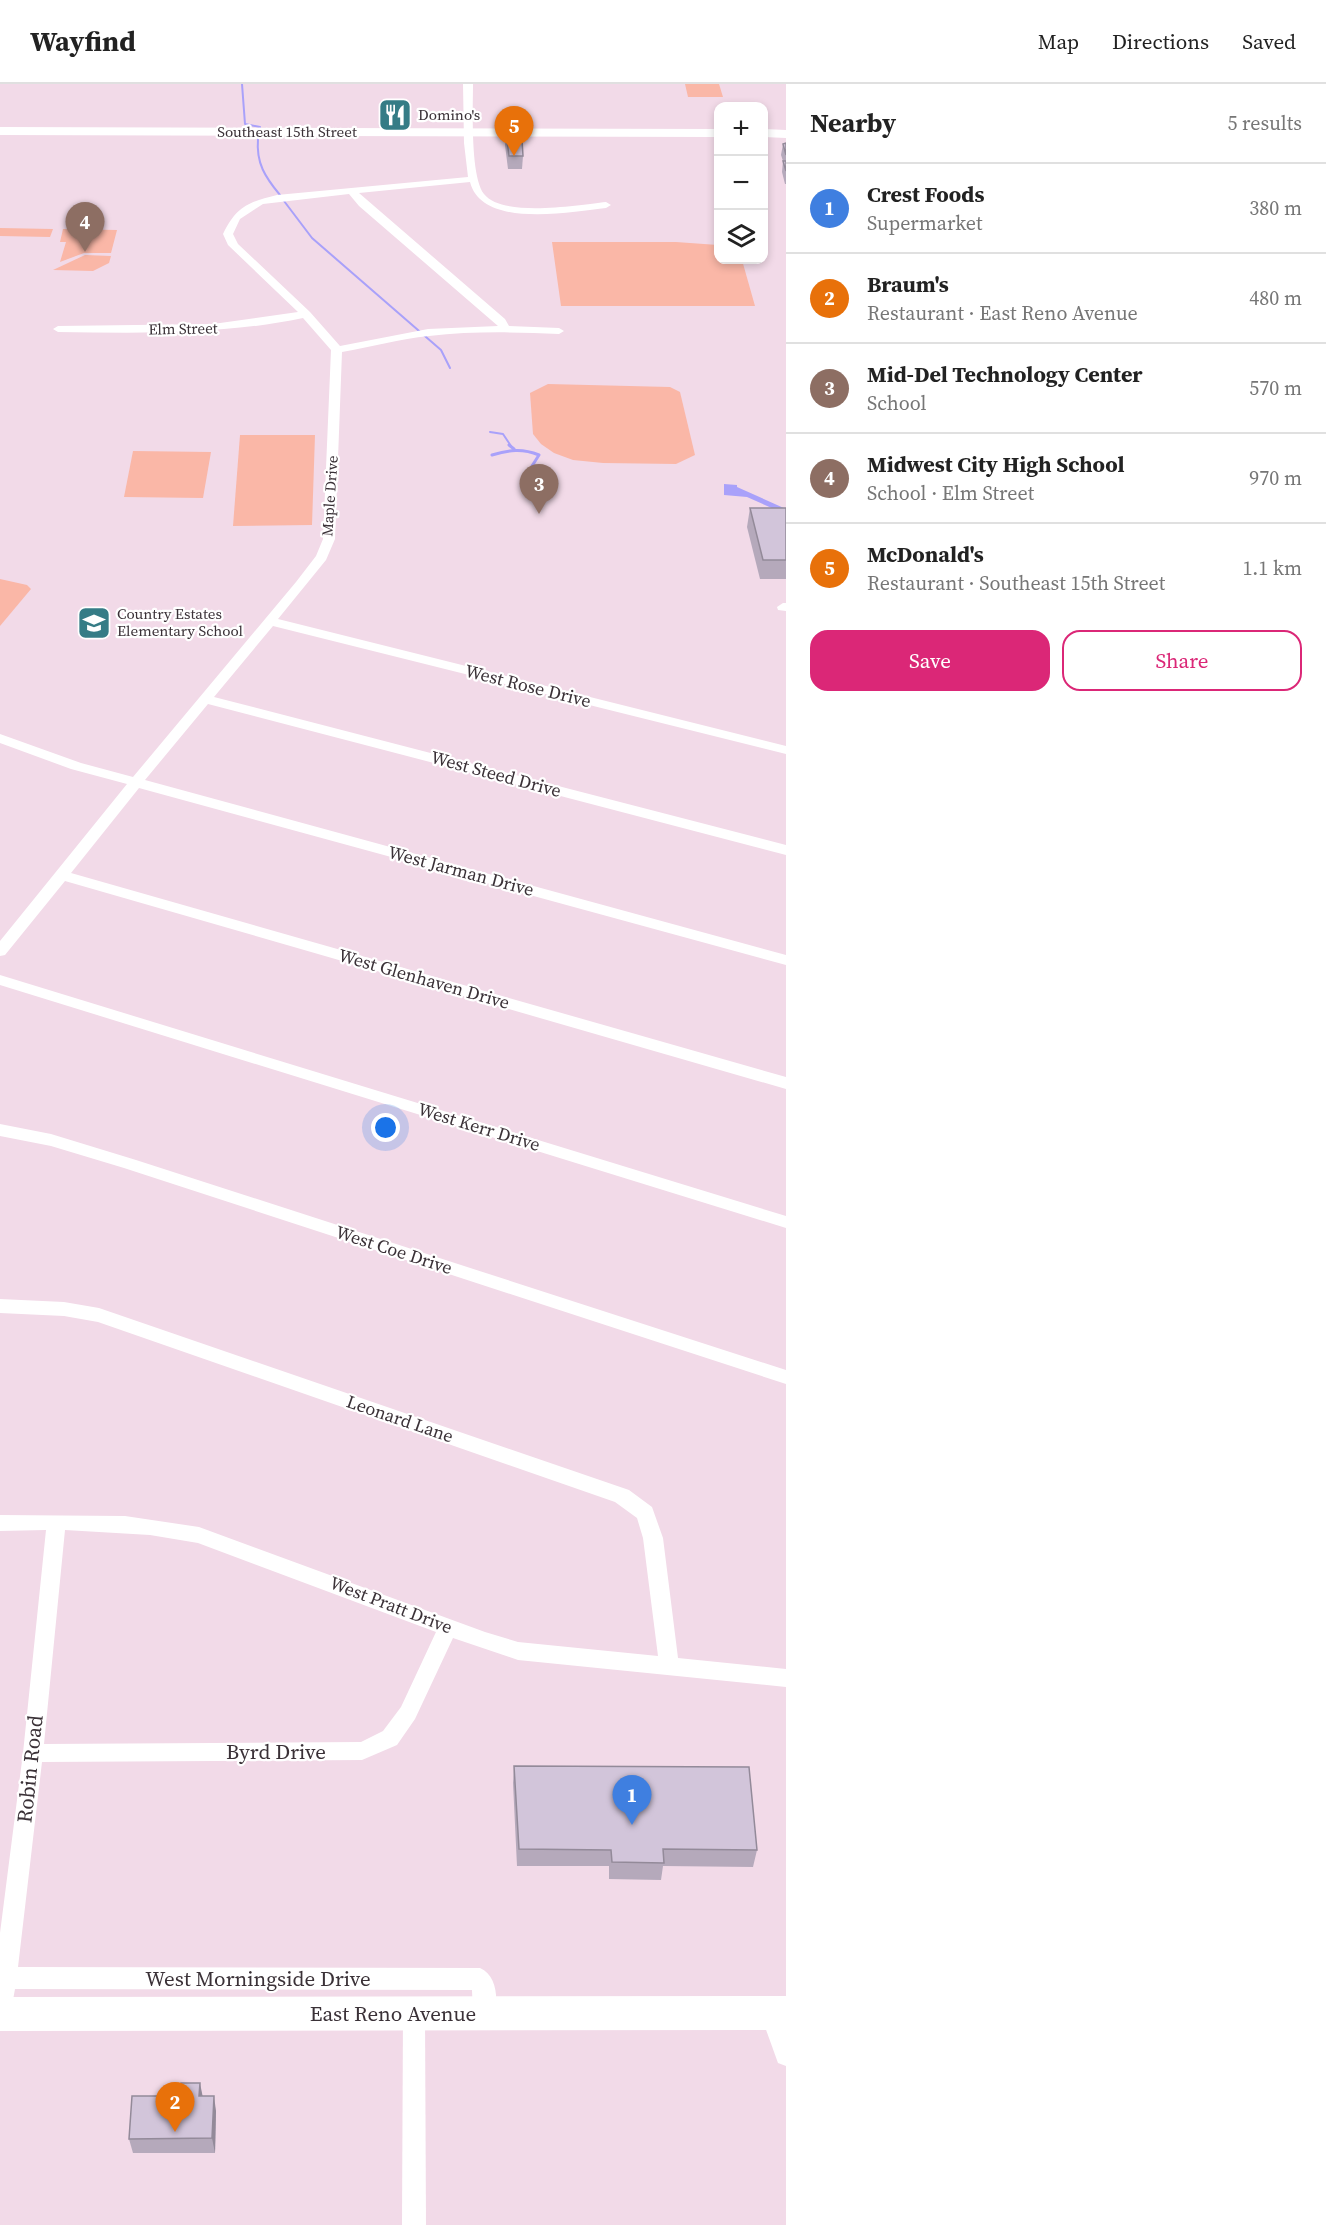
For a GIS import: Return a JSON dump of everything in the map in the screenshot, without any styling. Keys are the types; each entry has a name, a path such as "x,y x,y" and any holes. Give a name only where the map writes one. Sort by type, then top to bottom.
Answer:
{"main road":[{"name":"Southeast 15th Street","path":"0,131 714,133"},
{"path":"768,134 786,134"},
{"name":"East Reno Avenue","path":"1,2014 779,2013"}],"street":[{"path":"468,84 469,132 474,179 481,198 501,207 569,210 606,205"},
{"path":"474,179 296,195 260,202 236,216 228,234 232,245 306,314 337,350 411,334 433,332 506,328 559,331"},
{"path":"351,190 363,204 501,321 506,328"},
{"name":"Elm Street","path":"58,329 217,328 276,322 306,314"},
{"name":"Maple Drive","path":"0,951 322,557 328,539 337,350"},
{"name":"West Rose Drive","path":"270,621 786,750"},
{"name":"West Steed Drive","path":"206,699 786,850"},
{"name":"West Jarman Drive","path":"0,738 76,766 786,960"},
{"name":"West Glenhaven Drive","path":"62,875 786,1083"},
{"name":"West Kerr Drive","path":"0,980 786,1222"},
{"name":"West Coe Drive","path":"0,1130 51,1140 130,1164 786,1377"},
{"name":"Leonard Lane","path":"0,1306 64,1309 99,1315 622,1496 645,1513 653,1538 669,1666"},
{"name":"West Pratt Drive","path":"0,1523 56,1522 164,1527 199,1535 518,1651 786,1678"},
{"name":"Robin Road","path":"1,2014 3,1978 33,1753 56,1522"},
{"name":"Byrd Drive","path":"33,1753 362,1751 390,1738 408,1713 448,1627"},
{"name":"West Morningside Drive","path":"3,1978 480,1979 483,1982 483,2014"},
{"path":"779,2013 786,2055"},
{"path":"414,2014 414,2225"}],"shaded area":[{"path":"685,84 719,84 723,97 688,97"},
{"path":"0,228 53,229 50,237 0,236"},
{"path":"63,229 117,230 111,253 84,253 60,262 66,242 60,242"},
{"path":"552,242 676,242 714,245 714,264 743,264 755,306 561,306"},
{"path":"85,255 111,256 109,263 93,271 53,270"},
{"path":"548,384 670,387 680,392 695,455 676,464 603,463 573,460 554,453 541,444 533,434 530,393"},
{"path":"240,435 315,435 312,525 233,526"},
{"path":"133,451 211,452 203,498 124,497"},
{"path":"724,484 737,485 786,509 783,513 747,497 724,495"},
{"path":"0,579 27,585 31,589 0,626"}],"building":[{"path":"506,133 518,133 519,140 522,140 523,156 509,156"},
{"path":"750,508 786,508 786,560 763,560"},
{"path":"514,1766 749,1767 757,1850 663,1849 664,1863 612,1862 611,1850 519,1849"},
{"path":"181,2083 200,2083 199,2096 214,2096 212,2138 129,2139 132,2096 180,2096"}],"waterway":[{"path":"242,84 245,124 260,127"},
{"path":"258,139 260,163 280,195"},
{"path":"284,201 312,238 441,350 450,368"},
{"path":"490,432 503,434 511,446"},
{"path":"509,445 514,449"},
{"path":"492,455 516,450 527,451 539,455 532,466"}],"place":[{"name":"Domino's","path":"395,115"},
{"name":"McDonald's","path":"514,156"},
{"name":"Midwest City High School","path":"85,252"},
{"name":"Mid-Del Technology Center","path":"539,514"},
{"name":"Country Estates Elementary School","path":"94,623"},
{"name":"Crest Foods","path":"632,1825"},
{"name":"Braum's","path":"175,2132"}]}
